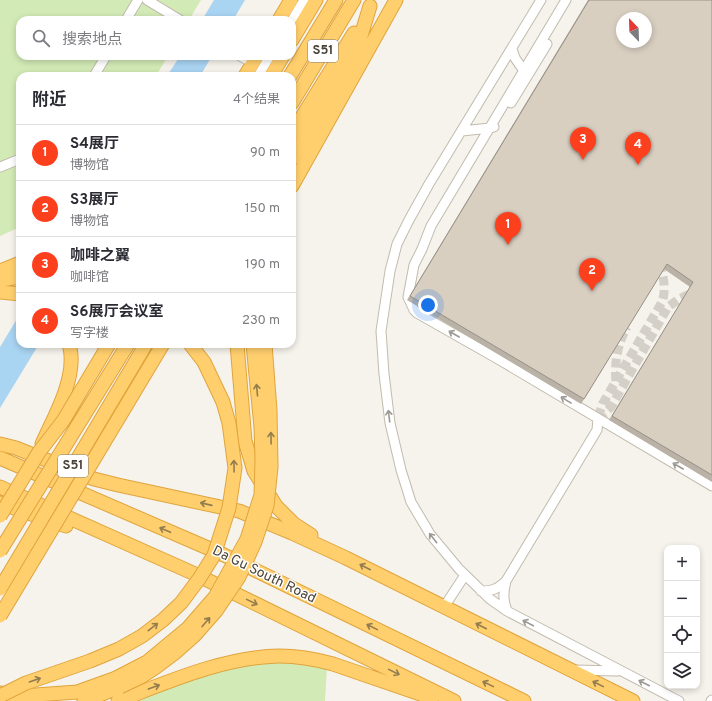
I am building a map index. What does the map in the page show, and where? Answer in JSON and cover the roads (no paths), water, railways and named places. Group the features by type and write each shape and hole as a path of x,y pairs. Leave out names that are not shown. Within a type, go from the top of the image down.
{"highway":[{"path":"281,16 291,0"},
{"path":"296,33 316,0"},
{"name":"S51","path":"292,72 336,0"},
{"name":"S51","path":"296,96 354,0"},
{"path":"296,179 396,0"},
{"path":"296,126 372,3"},
{"path":"296,152 360,39 372,3"},
{"path":"248,72 255,60"},
{"path":"273,72 281,60"},
{"path":"0,271 16,265"},
{"path":"0,280 16,278"},
{"path":"0,292 16,294"},
{"path":"39,452 67,385 70,371 71,356 70,348"},
{"path":"0,516 39,452 63,420 107,348"},
{"name":"S51","path":"0,552 126,348"},
{"name":"S51","path":"0,589 144,348"},
{"path":"0,616 161,348"},
{"path":"0,695 26,683 90,661 119,649 142,636 163,620 180,603 199,579 214,555 229,508 235,468 230,423 223,402 204,362 193,348"},
{"path":"237,348 245,441 254,470 276,506 294,524 346,558"},
{"path":"84,701 118,682 147,662 188,628 215,597 247,539 261,495 262,466 261,427 253,348"},
{"path":"0,695 22,696 77,692 141,677 176,652 194,636 216,611 239,577 255,542 267,506 271,467 270,410 264,348"},
{"path":"0,437 16,448"},
{"path":"0,444 16,448 94,479 238,511 346,558 633,701"},
{"name":"Da Gu South Road","path":"0,458 224,555 524,701"},
{"name":"Da Gu South Road","path":"0,487 195,574 454,701"},
{"path":"0,502 165,561"},
{"path":"118,701 212,667 235,661 278,656 317,660 333,664 440,701"}],"street":[{"path":"128,16 138,0"},
{"path":"147,0 173,16"},
{"path":"294,16 304,0"},
{"path":"541,0 430,184 397,244 390,271 381,331 384,374 390,423 401,470 411,502 430,534 465,575 481,591 507,612 679,701"},
{"path":"566,0 524,70 435,231 422,249 414,265 408,297 417,313 712,486"},
{"path":"462,131 493,127 524,82 573,0"},
{"path":"512,50 515,58 524,70 524,82"},
{"path":"96,72 104,60"},
{"path":"260,72 268,60"},
{"path":"0,167 16,161"},
{"path":"481,591 495,590 506,581 597,430 598,419"},
{"path":"444,607 465,575"},
{"path":"506,581 504,602 507,612"},
{"path":"569,670 621,671"}],"water":[{"path":"214,0 245,0 235,16 204,16"},
{"path":"177,60 210,60 202,72 170,72"},
{"path":"16,321 16,348 37,348 0,408 0,347"}],"tunnel":[{"path":"598,417 603,403 662,302 664,285 661,268"},
{"path":"598,419 611,407 668,307 679,299 694,292"},
{"path":"616,381 617,353 627,327"}],"place":[{"name":"咖啡之翼","path":"583,160"},
{"name":"S6展厅会议室","path":"638,165"},
{"name":"S4展厅","path":"508,245"},
{"name":"S3展厅","path":"592,291"}]}
